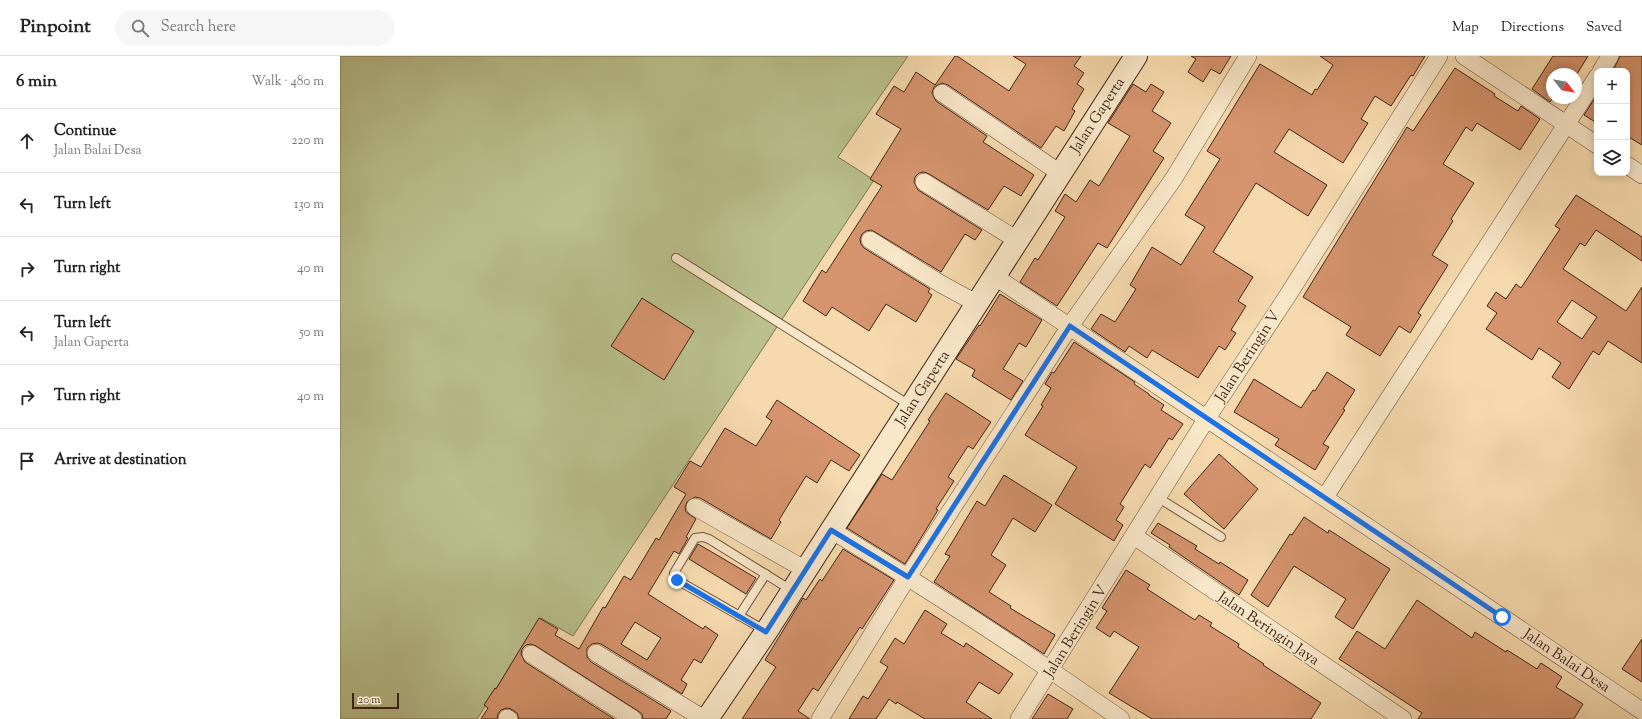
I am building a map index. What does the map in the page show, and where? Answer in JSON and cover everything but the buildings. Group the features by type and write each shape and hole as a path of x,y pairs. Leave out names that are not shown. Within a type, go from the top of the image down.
{"street":[{"name":"Jalan Gaperta","path":"706,719 766,632 1136,56"},
{"path":"820,719 908,577 1070,326 1174,178 1248,56"},
{"name":"Jalan Beringin V","path":"1019,719 1207,418 1288,295 1439,56"},
{"path":"1464,56 1594,143"},
{"path":"1602,68 1610,56"},
{"path":"1325,497 1594,82"},
{"path":"942,93 1060,173"},
{"path":"1630,167 1642,175"},
{"path":"924,182 1017,240"},
{"path":"870,240 941,284 976,303"},
{"name":"Jalan Balai Desa","path":"994,276 1642,711"},
{"path":"695,507 806,570"},
{"path":"831,530 908,577 1050,669 1121,719"},
{"name":"Jalan Beringin Jaya","path":"1134,536 1403,719"},
{"path":"596,653 706,719"},
{"path":"531,654 633,719"}],"lane":[{"path":"676,258 911,406"},
{"path":"1157,497 1221,537"},
{"path":"766,632 677,580 674,572 695,538 703,537 709,539 792,591"},
{"path":"739,616 766,574"}],"green space":[{"path":"340,56 908,56 838,157 874,180 573,636 541,618 477,719 340,719"}],"route":[{"path":"677,580 678,582 766,632 831,530 908,577 1070,326 1502,617"}]}
